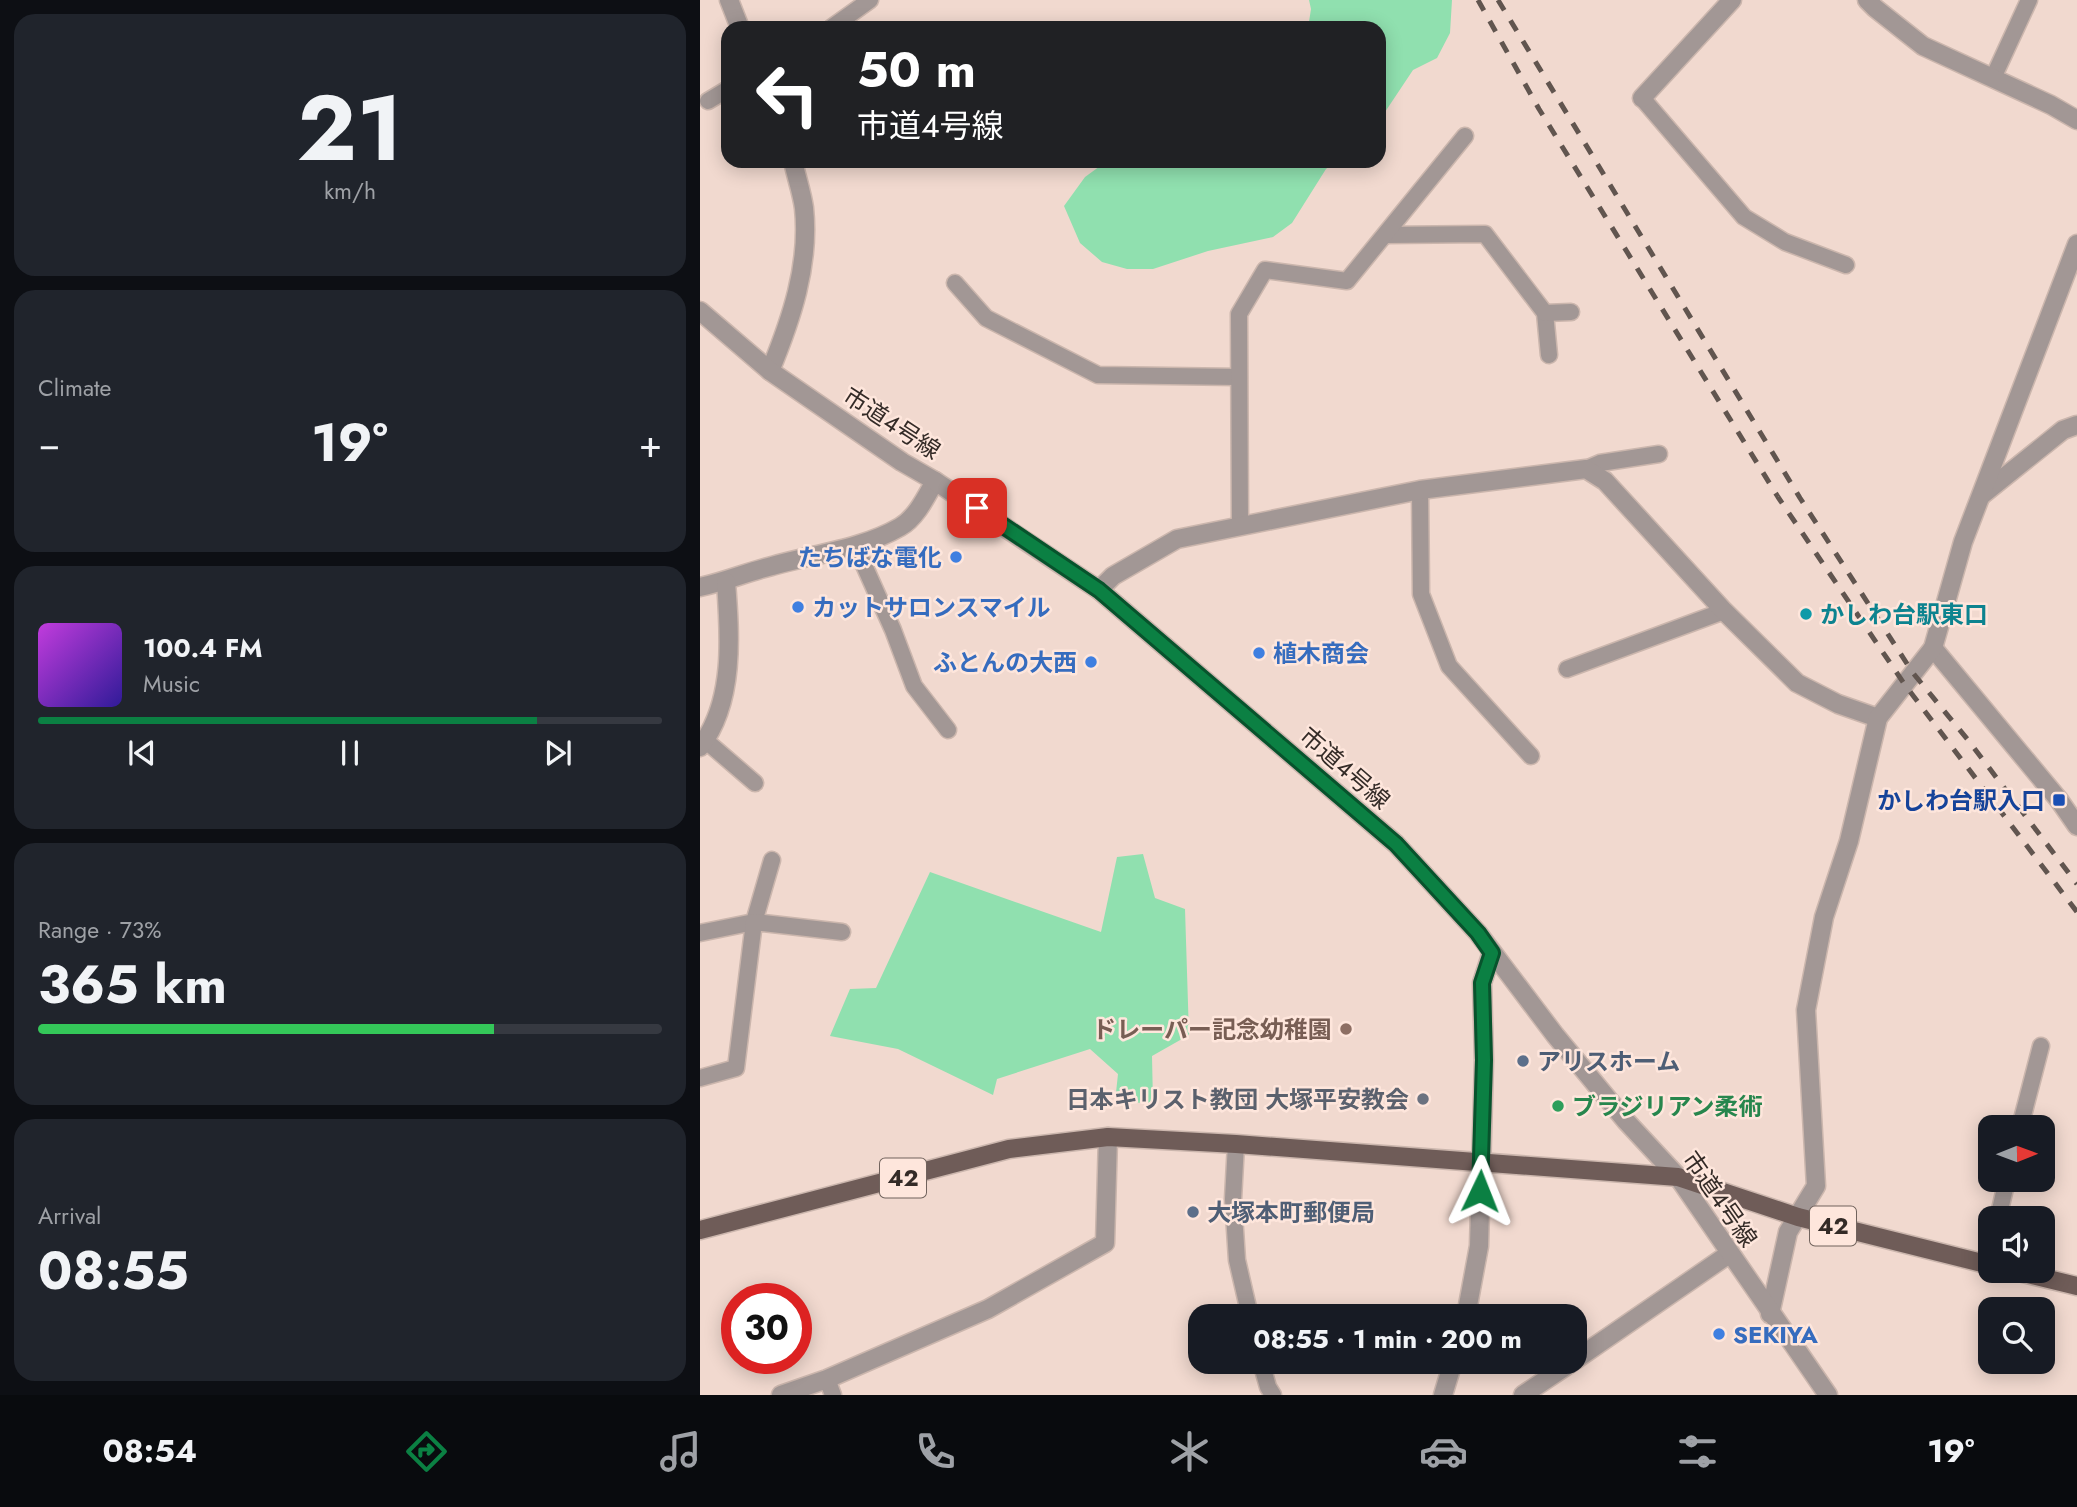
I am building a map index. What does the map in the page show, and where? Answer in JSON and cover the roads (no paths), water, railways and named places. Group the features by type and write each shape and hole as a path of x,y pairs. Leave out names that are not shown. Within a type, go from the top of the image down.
{"main road":[{"name":"42","path":"700,1230 1009,1149 1108,1137 1678,1177 1798,1217 1978,1258"},
{"path":"2055,1281 2077,1286"}],"street":[{"path":"729,0 737,21"},
{"path":"1867,0 1923,46 2077,120"},
{"path":"1642,98 1726,2"},
{"path":"770,371 787,330 798,293 804,251 804,209 795,168"},
{"path":"1770,1314 1788,1233 1816,1186 1806,1010 1824,917 1849,841 1878,718 1933,648 1963,542 2077,244"},
{"name":"市道4号線","path":"700,311 770,371 902,462 1099,590 1396,844 1478,933 1555,1035 1626,1121 1678,1177 1828,1395"},
{"path":"1982,495 2063,430 2077,425"},
{"path":"1099,590 1113,576 1177,539 1420,490 1586,469 1605,481 1724,611 1797,684 1838,704 1878,718"},
{"path":"700,587 726,582 769,566 855,545 901,527 919,508 935,481"},
{"path":"703,744 721,704 728,664 726,582"},
{"path":"1933,648 2059,800 2077,826"},
{"path":"1468,1304 1479,1246 1484,1060 1482,983 1492,953"},
{"path":"781,1395 830,1387 988,1309 1105,1243 1108,1137"},
{"path":"1587,1352 1729,1254"},
{"path":"1443,1395 1449,1374"},
{"path":"1523,1395 1554,1374"}],"lane":[{"path":"841,21 870,0"},
{"path":"1993,78 2029,0"},
{"path":"708,101 721,93"},
{"path":"1642,98 1744,217 1785,242 1846,265"},
{"path":"1240,526 1239,314 1265,271 1347,281 1465,136"},
{"path":"1385,235 1485,234 1545,313 1549,355"},
{"path":"955,283 986,318 1098,375 1238,377"},
{"path":"1545,313 1572,312"},
{"path":"1586,469 1600,463 1658,454"},
{"path":"1420,490 1421,594 1449,666 1531,756"},
{"path":"855,545 914,686 948,730"},
{"path":"1567,669 1724,611"},
{"path":"703,744 755,783"},
{"path":"700,1078 736,1068 754,922 772,860"},
{"path":"700,933 754,922 842,932"},
{"path":"2023,1115 2041,1046"},
{"path":"1236,1144 1233,1199 1237,1260 1247,1304"},
{"path":"1264,1374 1273,1395"}],"railway":[{"path":"1478,0 1539,109 1778,497 1905,685 2077,912"},
{"path":"1498,0 1800,498 1913,673 1968,740 2077,884"}],"place":[{"name":"たちばな電化","path":"956,557"},
{"name":"カットサロンスマイル","path":"798,607"},
{"name":"かしわ台駅東口","path":"1806,614"},
{"name":"植木商会","path":"1259,653"},
{"name":"ふとんの大西","path":"1091,662"},
{"name":"かしわ台駅入口","path":"2059,800"},
{"name":"ドレーパー記念幼稚園","path":"1346,1029"},
{"name":"アリスホーム","path":"1523,1061"},
{"name":"日本キリスト教団 大塚平安教会","path":"1423,1099"},
{"name":"ブラジリアン柔術","path":"1558,1106"},
{"name":"大塚本町郵便局","path":"1193,1212"},
{"name":"SEKIYA","path":"1719,1334"}]}
